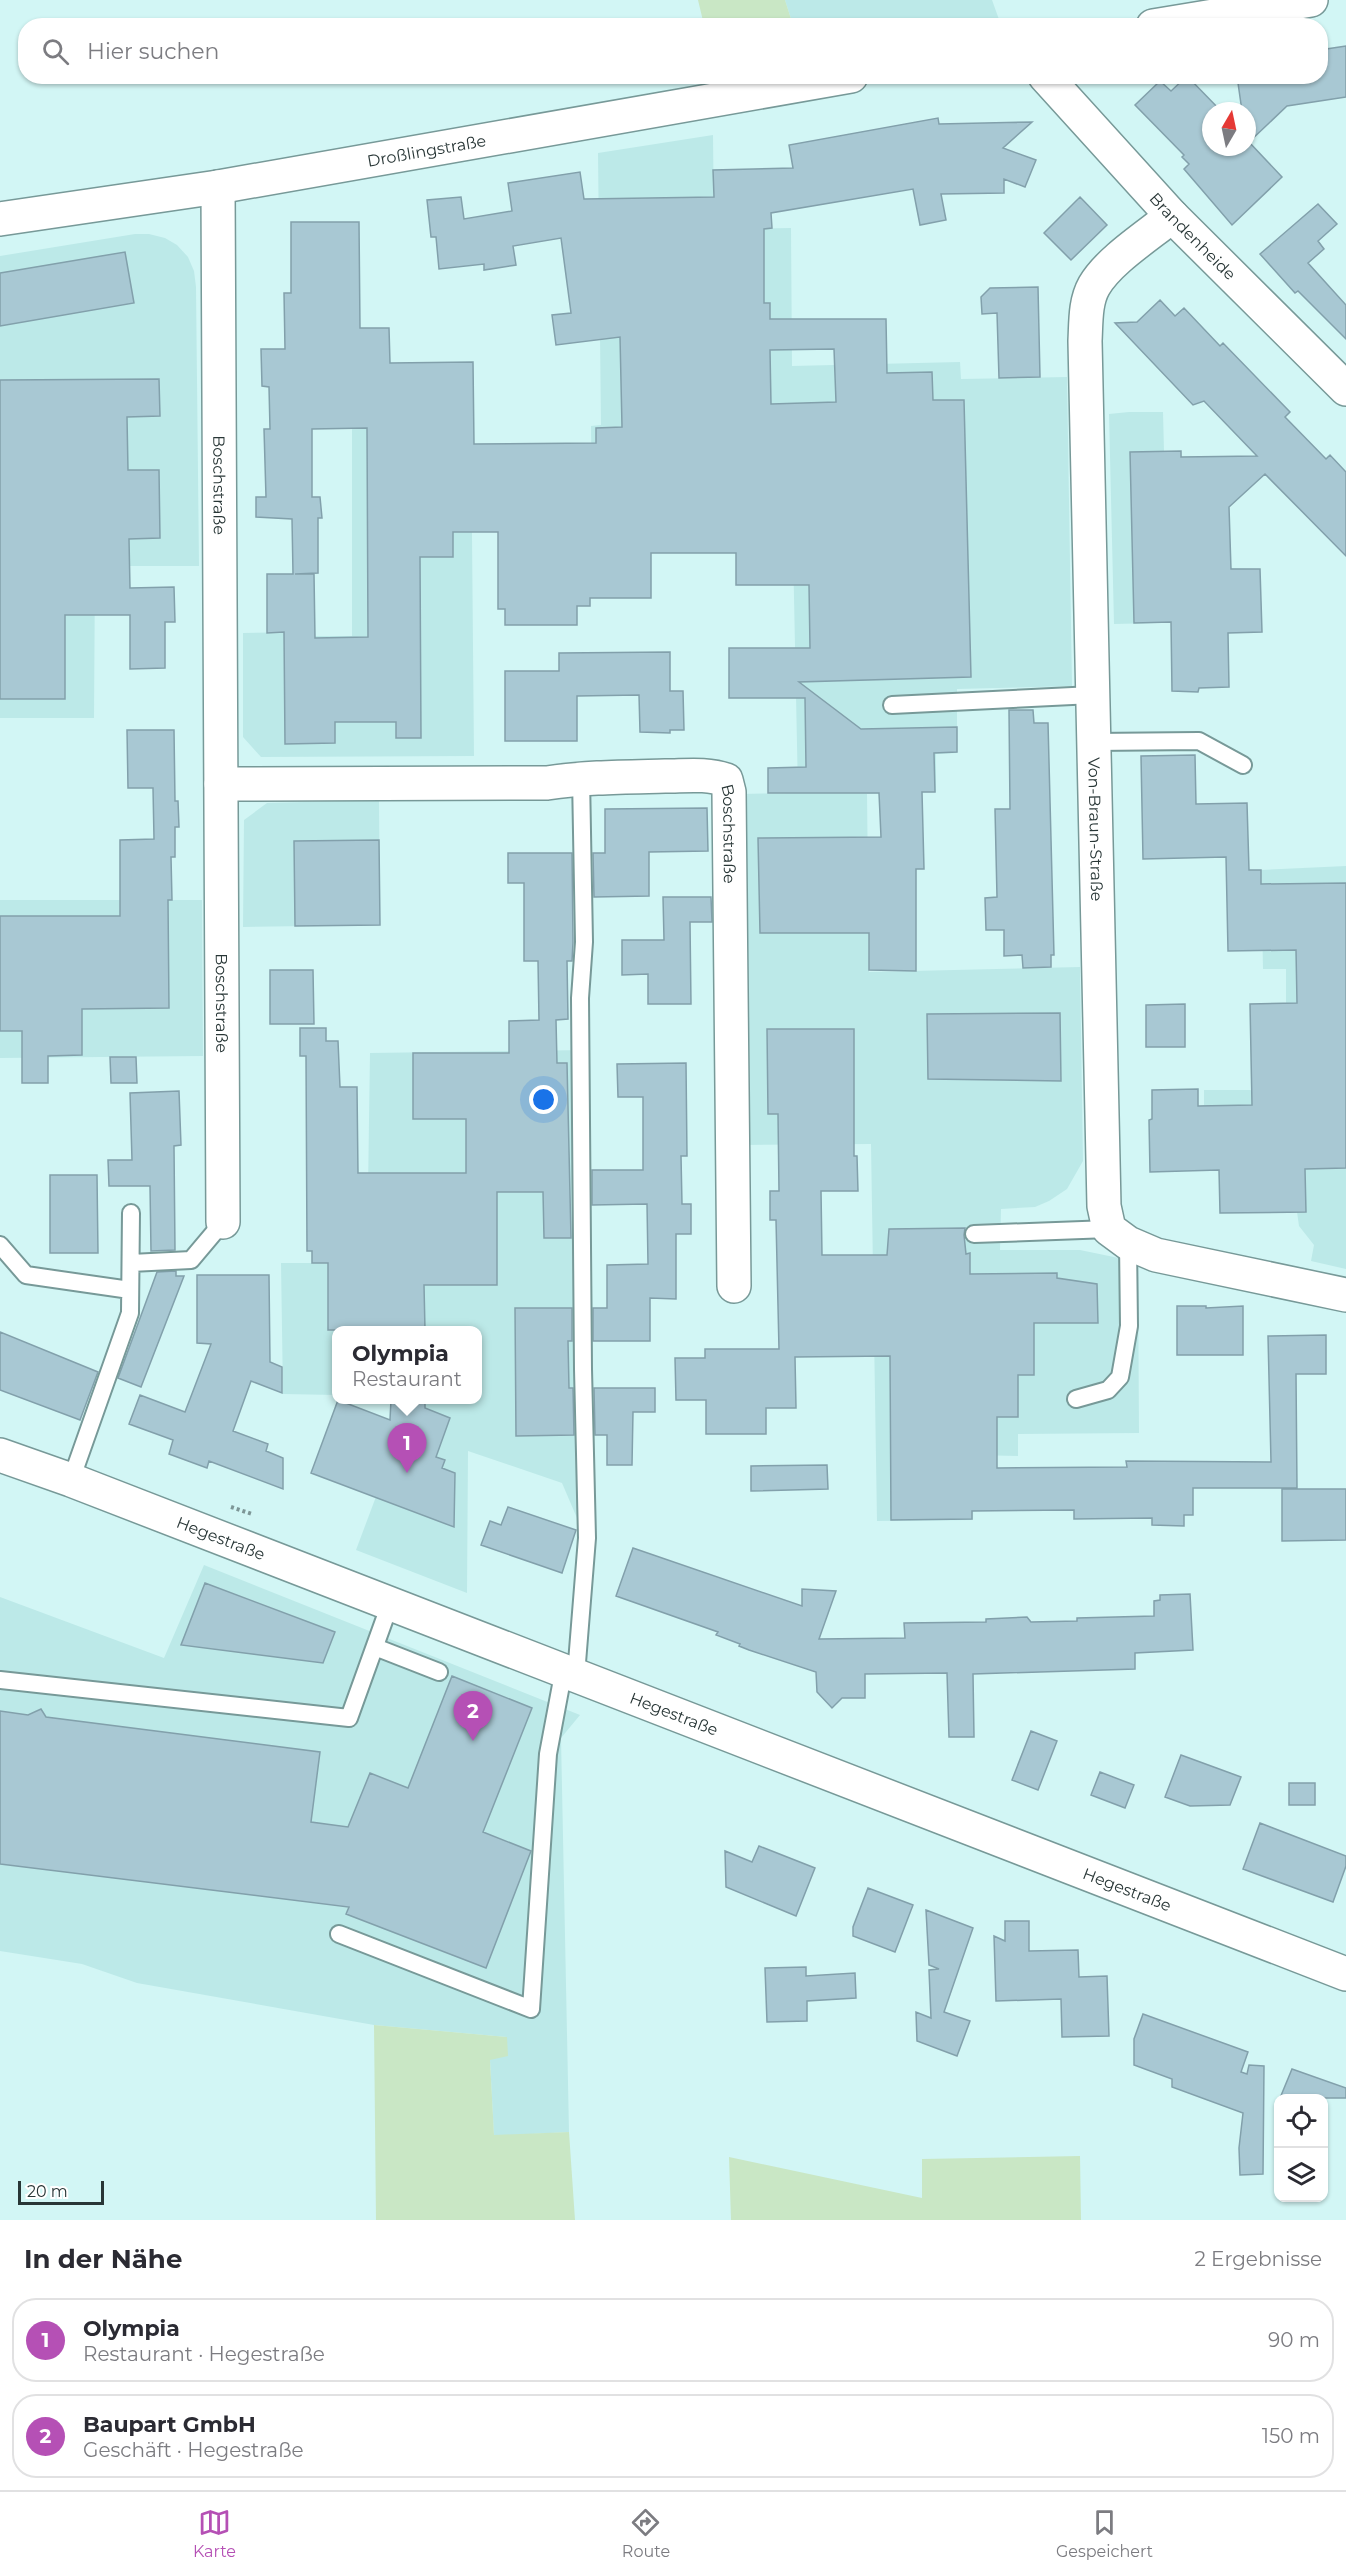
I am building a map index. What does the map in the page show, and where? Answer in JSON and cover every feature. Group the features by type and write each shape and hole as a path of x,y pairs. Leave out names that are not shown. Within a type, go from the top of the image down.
{"street":[{"path":"1202,18 1311,0"},
{"name":"Droßlingstraße","path":"0,219 218,187 805,84"},
{"name":"Brandenheide","path":"1053,84 1172,216 1346,389"},
{"name":"Boschstraße","path":"218,187 223,1222"},
{"name":"Von-Braun-Straße","path":"1118,1236 1104,1206 1086,309 1094,286 1110,267 1172,216"},
{"name":"Boschstraße","path":"221,784 547,783 581,777 695,776 717,776 726,780 729,792 734,1286"},
{"path":"1118,1236 1156,1255 1346,1295"},
{"name":"Hegestraße","path":"0,1455 71,1480 570,1672 1346,1974"}],"lane":[{"path":"892,705 1093,695"},
{"path":"1094,742 1199,741 1243,765"},
{"path":"339,1934 531,2009 548,1754 570,1672 587,1538 583,1369 580,998 585,942 581,777"},
{"path":"71,1480 130,1312 131,1213"},
{"path":"130,1263 191,1260 223,1222"},
{"path":"974,1234 1118,1236 1129,1326 1120,1377 1108,1390 1076,1399"},
{"path":"0,1245 26,1275 130,1290"},
{"path":"0,1680 349,1718 390,1604"},
{"path":"375,1647 439,1672"}],"shaded area":[{"path":"785,0 992,0 998,18 791,18"},
{"path":"713,135 714,229 791,228 792,366 960,362 961,379 1067,377 1072,686 957,689 957,753 936,754 936,792 867,794 869,972 1080,967 1083,1161 1067,1189 1049,1201 1035,1207 1001,1209 1000,1250 1080,1250 1138,1262 1139,1433 1018,1434 1018,1456 974,1455 973,1520 877,1521 871,1144 743,1145 740,794 798,793 792,499 592,499 591,426 601,425 598,153"},
{"path":"135,234 149,234 165,238 177,245 188,257 194,271 199,566 95,566 94,718 0,718 0,256"},
{"path":"1163,412 1164,451 1181,451 1182,457 1209,456 1210,483 1217,513 1229,513 1231,568 1260,569 1262,632 1240,633 1239,621 1114,624 1109,414"},
{"path":"471,426 474,756 261,757 243,737 243,633 308,632 308,636 352,636 352,427"},
{"path":"379,800 380,925 243,927 244,820 267,803"},
{"path":"1346,866 1346,1269 1311,1261 1314,1245 1299,1226 1297,1212 1220,1213 1219,1171 1205,1171 1203,1119 1200,1118 1200,1106 1204,1105 1204,1090 1251,1090 1250,1004 1286,1003 1286,969 1263,969 1261,870"},
{"path":"0,900 202,900 203,1056 0,1058"},
{"path":"590,1050 594,1518 577,1518 562,1483 468,1451 467,1593 356,1550 407,1414 391,1407 391,1404 482,1404 482,1326 332,1326 332,1395 283,1394 281,1263 391,1263 368,1190 370,1053"},
{"path":"204,1565 580,1715 561,1738 569,2132 494,2136 490,2060 507,2037 374,2025 137,1983 82,1964 0,1951 0,1597 164,1658"}],"green space":[{"path":"698,0 785,0 791,18 702,18"},
{"path":"374,2025 507,2037 508,2056 490,2060 494,2135 569,2132 575,2220 376,2220"},
{"path":"1080,2156 1081,2220 731,2220 729,2157 922,2198 922,2159"}],"building":[{"path":"1346,46 1346,97 1287,106 1256,135 1256,102 1241,102 1238,84 1328,84 1328,49"},
{"path":"1157,84 1163,84 1171,91 1178,84 1195,84 1212,102 1202,102 1202,156 1256,156 1256,149 1282,177 1232,225 1184,169 1189,164 1182,157 1184,155 1135,105"},
{"path":"938,118 939,124 1032,122 1003,148 1036,160 1025,187 1004,179 1004,193 941,194 946,220 920,225 913,189 771,213 772,228 764,229 764,303 770,303 770,319 886,319 887,373 932,372 933,400 964,400 971,677 799,682 861,729 957,727 957,752 934,753 935,792 922,792 924,869 916,869 916,971 869,970 869,933 760,933 758,838 881,837 879,793 768,793 768,768 806,767 805,698 729,698 729,648 810,648 809,585 736,585 736,553 651,553 651,598 590,598 590,606 577,606 577,625 505,625 505,609 498,609 498,532 453,532 453,557 420,557 421,738 396,738 396,722 335,722 335,743 285,744 284,632 267,633 267,574 293,574 292,519 256,517 256,497 266,497 264,429 270,429 269,387 262,386 261,349 285,349 284,293 291,293 291,222 359,222 360,328 389,328 390,363 473,362 474,444 596,443 596,428 622,427 620,337 556,345 552,315 571,313 561,238 513,246 516,265 484,270 484,264 439,269 436,237 431,237 427,200 461,197 464,219 512,211 508,183 580,172 584,199 714,197 713,170 793,168 789,145","holes":["834,349 836,402 771,404 770,350","367,428 368,637 315,638 314,574 295,574 318,573 318,518 322,518 320,497 312,497 312,429"]},
{"path":"1080,197 1107,225 1071,260 1044,233"},
{"path":"1318,204 1337,224 1318,241 1324,249 1308,263 1346,305 1346,339 1298,291 1295,293 1260,254"},
{"path":"125,252 134,303 0,326 0,273"},
{"path":"1038,287 1040,377 999,378 997,313 982,314 981,297 990,288"},
{"path":"1160,300 1175,316 1184,308 1220,346 1223,343 1290,412 1285,417 1326,459 1330,455 1346,472 1346,556 1265,474 1229,507 1231,569 1260,569 1262,632 1228,633 1229,687 1199,688 1198,692 1172,691 1171,622 1134,623 1130,452 1181,451 1181,457 1257,456 1204,401 1193,405 1115,323 1137,322"},
{"path":"159,379 160,416 127,417 128,470 159,470 160,538 129,539 130,588 174,587 175,622 165,622 165,668 130,669 130,615 65,615 65,699 0,699 0,380"},
{"path":"670,652 670,691 683,691 684,730 670,730 670,733 640,732 639,695 577,696 577,741 505,741 505,671 559,671 559,653"},
{"path":"1009,710 1033,710 1034,723 1048,723 1054,955 1051,955 1051,967 1023,968 1022,955 1004,956 1004,930 986,930 985,898 997,897 995,809 1010,809"},
{"path":"127,730 174,730 175,801 178,801 179,827 175,827 175,857 171,857 172,900 168,900 169,1008 82,1009 82,1055 48,1056 48,1083 22,1083 22,1031 0,1031 0,916 120,916 120,840 154,839 153,788 128,788"},
{"path":"1195,755 1196,804 1247,803 1249,870 1261,870 1261,884 1346,883 1346,1168 1305,1169 1306,1212 1220,1213 1219,1170 1150,1172 1149,1120 1152,1119 1152,1090 1198,1089 1198,1106 1252,1105 1250,1004 1297,1003 1296,950 1228,951 1226,857 1143,859 1141,756"},
{"path":"707,808 708,851 649,852 649,896 594,897 593,853 605,853 605,809"},
{"path":"379,840 380,925 295,926 294,841"},
{"path":"508,853 572,853 573,942 572,961 567,961 568,1019 556,1020 557,1063 567,1063 571,1238 544,1238 543,1192 497,1192 497,1285 424,1285 425,1326 332,1326 332,1330 328,1330 328,1263 312,1263 312,1251 307,1251 306,1056 300,1056 300,1028 326,1028 326,1041 338,1041 340,1087 357,1087 358,1173 466,1173 466,1119 413,1119 413,1053 509,1053 509,1021 539,1020 538,961 524,961 524,883 508,883"},
{"path":"663,897 711,897 712,922 690,922 691,1004 648,1004 648,974 622,975 622,940 664,940"},
{"path":"270,970 313,970 314,1024 270,1024"},
{"path":"1185,1004 1185,1047 1146,1047 1146,1005"},
{"path":"1060,1013 1061,1081 928,1079 927,1014"},
{"path":"767,1029 854,1029 854,1156 857,1156 858,1191 821,1191 822,1255 887,1255 889,1229 965,1228 966,1254 970,1253 970,1274 1057,1273 1057,1278 1097,1284 1098,1323 1034,1323 1034,1375 1018,1375 1018,1417 997,1417 997,1468 1127,1467 1126,1461 1271,1462 1268,1336 1326,1335 1326,1374 1296,1374 1297,1488 1193,1488 1193,1515 1184,1515 1184,1526 1152,1525 1152,1518 1074,1519 1074,1510 972,1511 972,1519 891,1520 890,1356 795,1357 796,1408 766,1408 766,1434 706,1434 706,1400 676,1400 675,1358 705,1358 705,1349 779,1349 776,1220 770,1220 770,1191 779,1191 778,1114 768,1114"},
{"path":"110,1057 136,1057 137,1083 111,1083"},
{"path":"686,1063 687,1156 681,1156 682,1204 691,1204 691,1234 676,1234 676,1299 650,1298 650,1341 593,1341 593,1308 607,1308 607,1265 648,1264 647,1204 592,1205 592,1170 643,1170 643,1097 618,1097 617,1064"},
{"path":"179,1091 181,1145 174,1146 175,1250 151,1251 150,1186 109,1186 108,1160 132,1160 130,1093"},
{"path":"50,1175 97,1175 98,1253 50,1253"},
{"path":"176,1271 176,1276 184,1276 141,1387 118,1378 157,1272"},
{"path":"197,1275 269,1275 270,1362 282,1367 282,1393 251,1381 233,1431 268,1444 266,1451 283,1458 283,1489 209,1461 207,1468 169,1454 173,1440 129,1424 140,1395 185,1412 211,1344 197,1343"},
{"path":"1177,1306 1206,1306 1206,1308 1243,1306 1243,1355 1177,1355"},
{"path":"515,1308 572,1308 572,1341 568,1341 569,1388 573,1388 574,1435 516,1436"},
{"path":"0,1332 98,1372 80,1420 0,1390"},
{"path":"594,1388 655,1388 655,1412 633,1412 632,1465 607,1465 607,1435 595,1435"},
{"path":"337,1404 348,1404 390,1420 391,1404 425,1404 425,1408 450,1418 436,1457 445,1460 442,1468 455,1473 454,1527 311,1473"},
{"path":"827,1465 828,1489 751,1491 751,1466"},
{"path":"1282,1489 1346,1489 1346,1540 1282,1541"},
{"path":"508,1507 576,1530 562,1573 481,1545 490,1521 501,1525"},
{"path":"633,1548 802,1606 802,1589 836,1591 819,1639 905,1638 904,1623 986,1622 986,1619 1027,1617 1031,1622 1077,1621 1077,1618 1154,1616 1154,1601 1160,1600 1160,1595 1190,1594 1193,1650 1135,1653 1135,1669 973,1674 974,1737 949,1737 947,1673 865,1674 865,1698 842,1698 832,1708 817,1692 816,1672 749,1650 716,1635 718,1632 616,1596"},
{"path":"205,1583 335,1632 323,1663 181,1645"},
{"path":"452,1676 532,1708 483,1832 531,1851 486,1968 346,1914 349,1907 0,1864 0,1711 28,1715 41,1709 46,1717 320,1752 311,1822 348,1827 370,1773 408,1788"},
{"path":"1031,1731 1057,1741 1038,1790 1012,1780"},
{"path":"1181,1755 1241,1777 1230,1805 1190,1806 1165,1797"},
{"path":"1100,1772 1134,1785 1125,1808 1091,1795"},
{"path":"1289,1783 1315,1783 1315,1805 1289,1805"},
{"path":"1260,1823 1346,1856 1346,1866 1333,1902 1243,1869"},
{"path":"759,1846 815,1868 796,1916 726,1887 725,1851 752,1862"},
{"path":"868,1888 913,1905 895,1952 853,1936 853,1927"},
{"path":"926,1910 973,1928 944,2012 970,2021 957,2056 917,2041 916,2012 931,2018 929,1970 939,1969 929,1965"},
{"path":"1005,1921 1029,1921 1029,1951 1078,1950 1079,1977 1107,1976 1109,2036 1062,2037 1061,1999 996,2001 994,1936 1005,1941"},
{"path":"806,1967 806,1976 855,1973 856,1998 807,2001 807,2021 767,2022 765,1968"},
{"path":"1143,2014 1248,2052 1241,2072 1247,2074 1249,2065 1264,2066 1263,2174 1240,2175 1239,2148 1243,2113 1172,2087 1172,2079 1134,2065 1134,2039"},
{"path":"1292,2069 1346,2088 1346,2098 1328,2098 1328,2094 1282,2094"}],"place":[{"name":"Olympia","path":"407,1473"},
{"name":"Baupart GmbH","path":"473,1741"}]}
